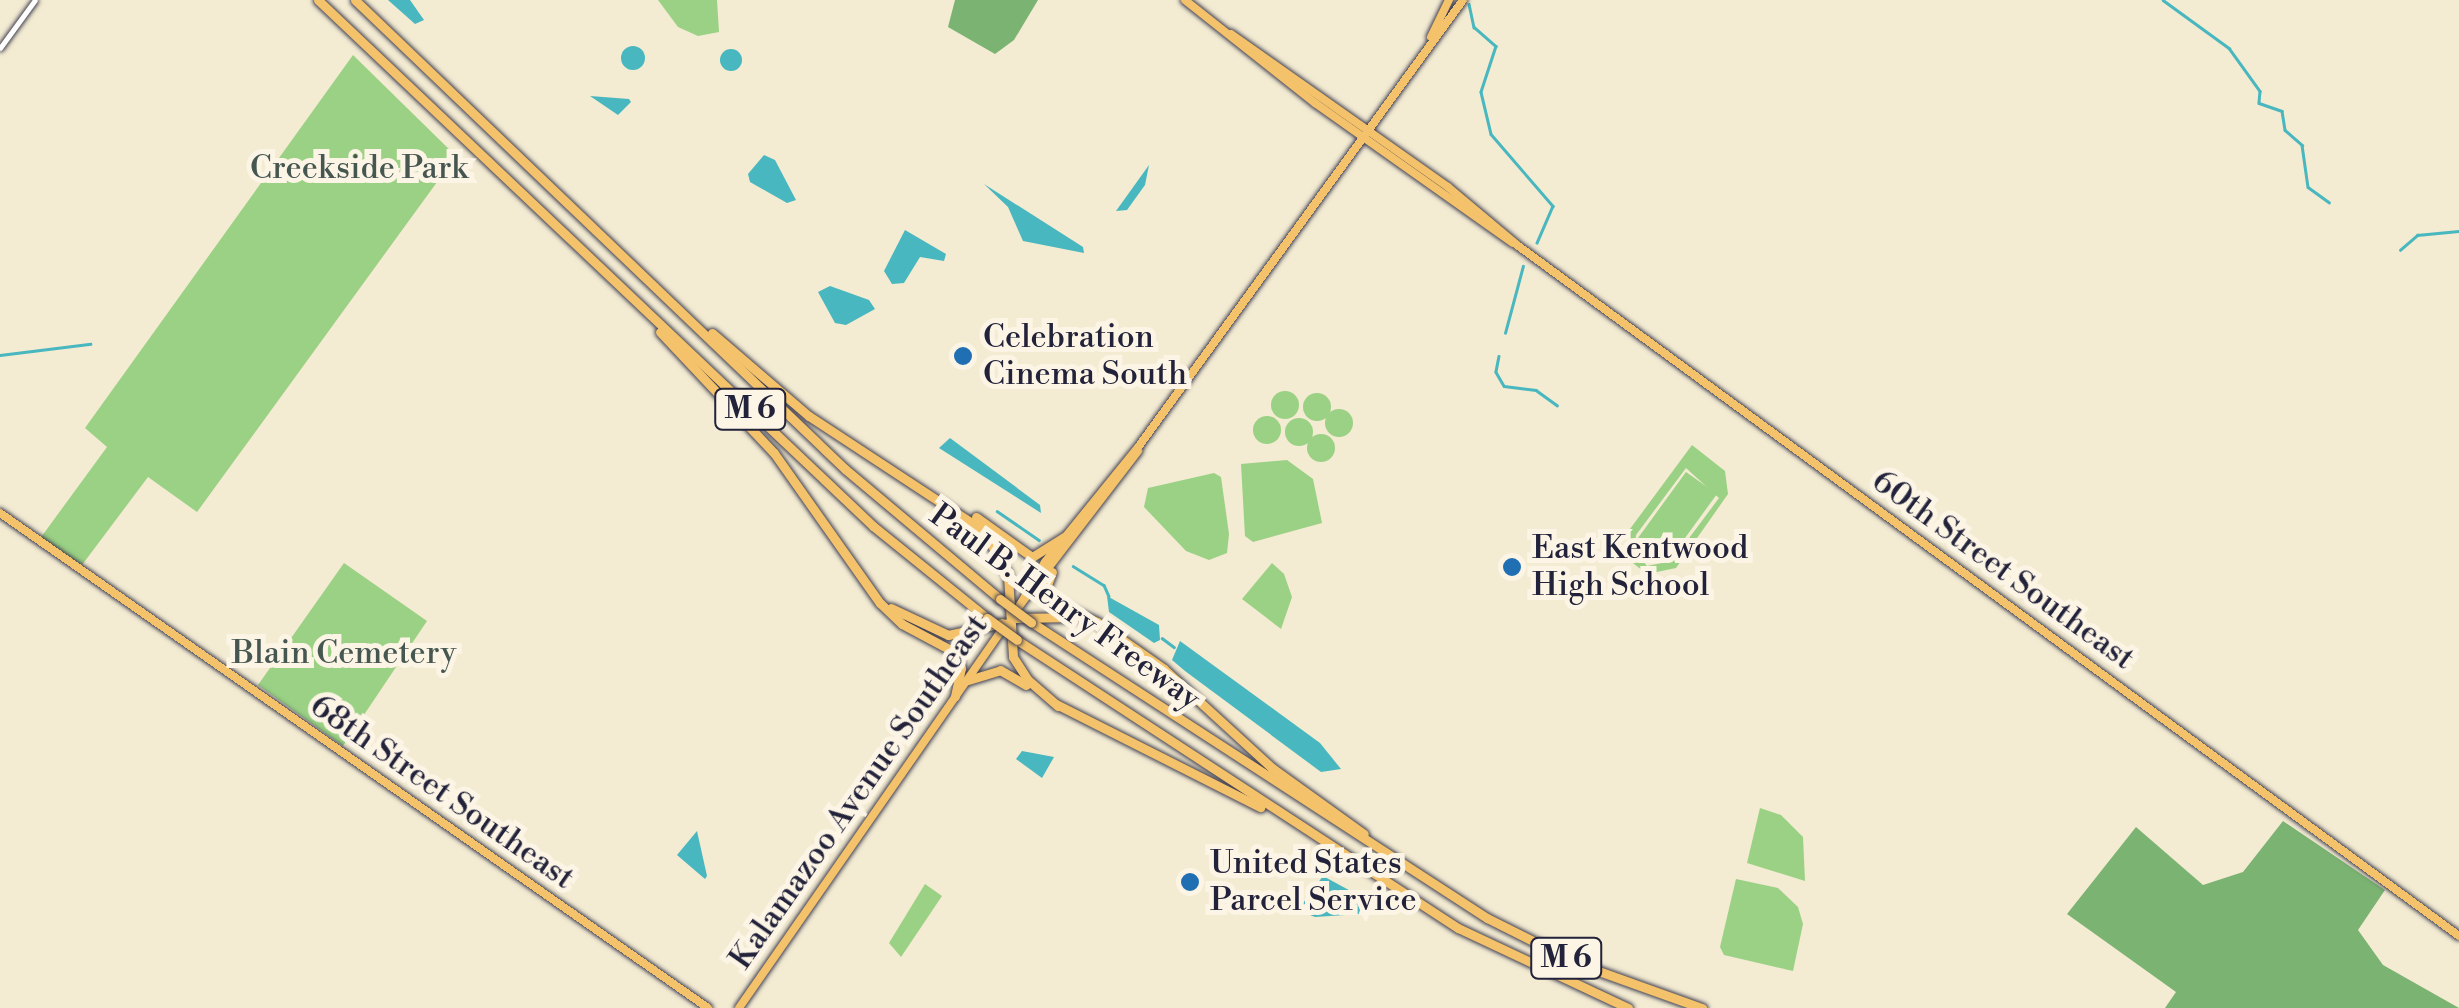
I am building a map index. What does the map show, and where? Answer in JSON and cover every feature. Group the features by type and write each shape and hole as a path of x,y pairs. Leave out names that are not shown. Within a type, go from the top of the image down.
{"highway":[{"name":"Paul B. Henry Freeway","path":"318,0 873,526 987,618 1424,906 1529,966 1628,1008"},
{"name":"Paul B. Henry Freeway","path":"355,0 882,503 1000,600 1438,889 1554,953 1702,1008"},
{"path":"521,192 750,425 895,618 956,653 961,668 955,696"},
{"path":"575,208 776,390 993,541 1008,575 1018,667 1058,706"},
{"path":"908,481 974,516 1032,557 1065,536"},
{"path":"850,560 888,606 928,629 968,634 1010,620 1059,613 1122,639"},
{"path":"1052,572 1045,597 1122,639 1284,777 1438,889"},
{"path":"965,681 1004,671 1058,706 1221,784 1424,906"}],"main road":[{"name":"60th Street Southeast","path":"1185,0 1443,183 1517,245"},
{"name":"Kalamazoo Avenue Southeast","path":"1431,37 1463,0"},
{"name":"Kalamazoo Avenue Southeast","path":"1020,605 1052,572 1362,138 1431,37 1447,3"},
{"path":"1447,3 1450,18"},
{"name":"60th Street Southeast","path":"1231,34 1289,84 1362,138 1517,245 2459,936"},
{"path":"1289,84 1303,81"},
{"path":"1422,182 1443,183"},
{"name":"Kalamazoo Avenue Southeast","path":"739,1008 1065,536 1140,446"},
{"name":"68th Street Southeast","path":"0,513 708,1008"}],"street":[{"path":"0,48 34,0"}],"green space":[{"path":"658,0 717,0 719,32 698,36 678,27"},
{"path":"955,0 1038,0 1014,40 995,54 948,27"},
{"name":"Creekside Park","path":"353,55 456,156 197,512 148,477 79,569 39,540 107,447 85,428"},
{"path":"1285,391 1295,395 1299,405 1295,415 1285,419 1275,415 1271,405 1275,395"},
{"path":"1317,393 1327,397 1331,407 1327,417 1317,421 1307,417 1303,407 1307,397"},
{"path":"1339,409 1349,413 1353,423 1349,433 1339,437 1329,433 1325,423 1329,413"},
{"path":"1267,416 1277,420 1281,430 1277,440 1267,444 1257,440 1253,430 1257,420"},
{"path":"1299,418 1309,422 1313,432 1309,442 1299,446 1289,442 1285,432 1289,422"},
{"path":"1321,434 1331,438 1335,448 1331,458 1321,462 1311,458 1307,448 1311,438"},
{"path":"1692,445 1725,471 1728,494 1676,568 1647,574 1629,560 1627,533","holes":["1686,468 1719,498 1672,561 1647,566 1634,551 1636,535"]},
{"path":"1287,460 1313,479 1322,523 1253,542 1245,536 1241,464"},
{"path":"1686,472 1717,494 1669,560 1638,538"},
{"path":"1214,473 1221,477 1229,534 1227,553 1209,560 1186,551 1144,507 1148,488"},
{"name":"Blain Cemetery","path":"344,563 427,621 343,746 258,685"},
{"path":"1272,563 1284,574 1292,597 1281,629 1242,599"},
{"path":"1760,808 1781,815 1803,837 1805,881 1747,863"},
{"path":"2283,821 2385,890 2358,930 2383,965 2459,1008 2165,1008 2176,992 2067,914 2136,827 2203,885 2243,872"},
{"path":"1736,879 1778,888 1798,907 1803,924 1793,971 1724,955 1720,947"},
{"path":"925,884 942,896 901,957 889,943"}],"water":[{"path":"388,0 410,0 424,20 415,24"},
{"path":"633,46 645,58 633,70 621,58"},
{"path":"731,49 739,52 739,68 731,71 723,68 720,60 723,52"},
{"path":"590,96 629,99 631,102 618,115"},
{"path":"764,155 775,160 796,200 787,203 750,182 748,174"},
{"path":"1149,165 1145,185 1127,210 1116,211"},
{"path":"984,184 1083,247 1084,253 1023,241 1008,207"},
{"path":"905,230 946,254 944,261 920,257 904,283 892,284 884,271"},
{"path":"830,286 869,300 875,309 846,325 835,323 818,292"},
{"path":"950,438 1040,505 1041,513 939,448"},
{"path":"1107,596 1159,625 1160,640 1154,643 1109,612"},
{"path":"1180,641 1320,743 1341,769 1321,772 1185,671 1172,660"},
{"path":"1022,751 1054,757 1042,778 1016,759"},
{"path":"697,831 707,876 705,879 677,855"},
{"path":"1323,876 1369,901 1360,914 1315,917 1298,910"}],"waterway":[{"path":"2163,0 2229,48 2260,91 2259,103 2282,111 2285,130 2302,145 2308,187 2329,202"},
{"path":"1469,4 1474,27 1496,46 1481,92 1491,134 1553,206 1537,243"},
{"path":"2400,250 2417,235 2459,231"},
{"path":"1505,333 1523,266"},
{"path":"0,355 90,344"},
{"path":"1499,356 1496,372 1504,386 1536,390 1557,405"},
{"path":"997,511 1039,540"},
{"path":"1073,566 1104,585 1109,596"},
{"path":"1162,638 1174,647"}],"place":[{"name":"Celebration Cinema South","path":"963,356"},
{"name":"East Kentwood High School","path":"1512,567"},
{"name":"United States Parcel Service","path":"1190,882"}]}
